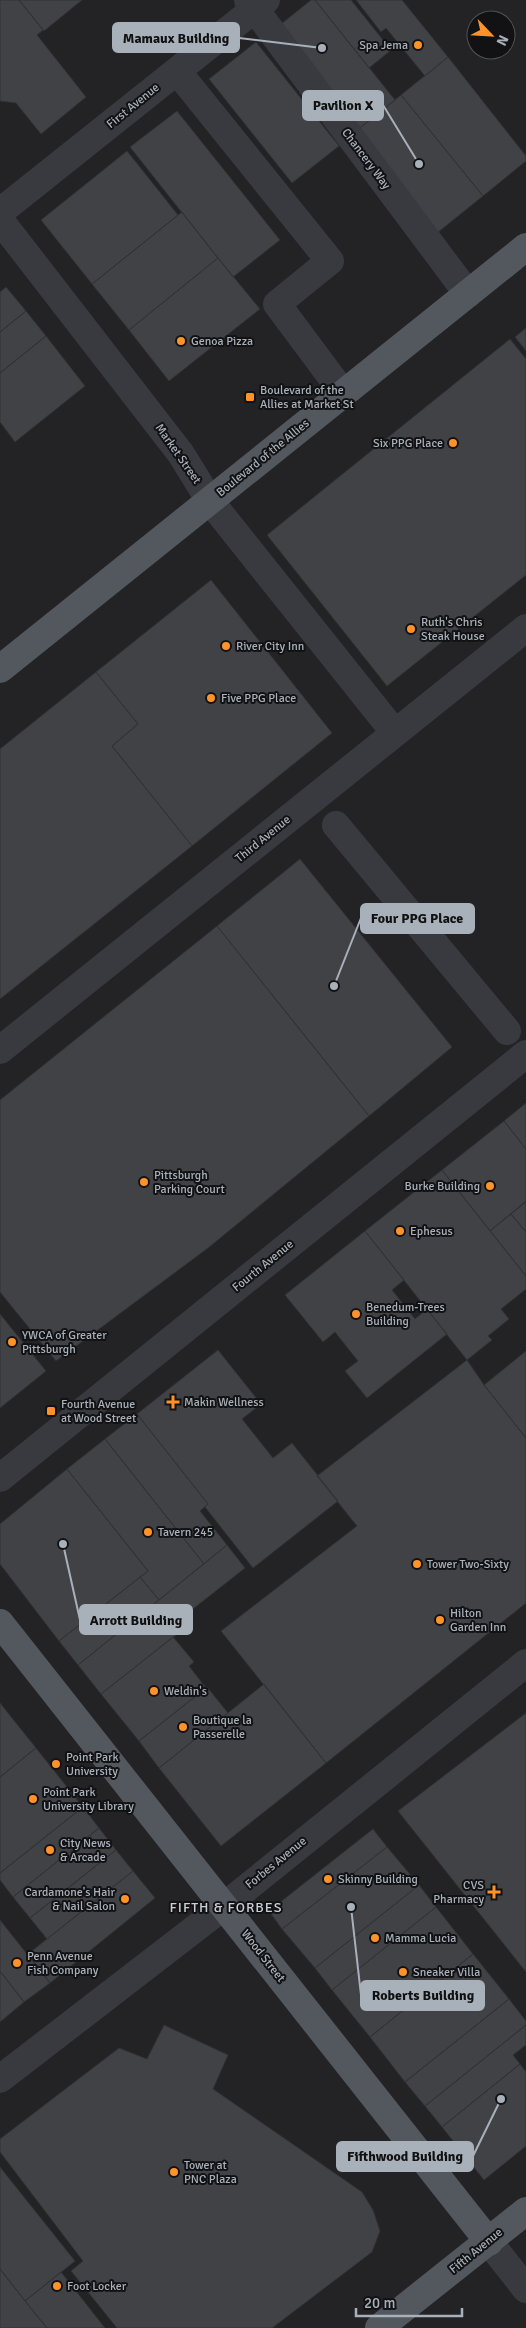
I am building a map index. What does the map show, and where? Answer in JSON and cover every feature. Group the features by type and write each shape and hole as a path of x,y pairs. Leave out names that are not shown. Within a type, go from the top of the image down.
{"main road":[{"name":"Boulevard of the Allies","path":"0,669 526,247"},
{"name":"Wood Street","path":"0,1623 489,2242"},
{"name":"Fifth Avenue","path":"379,2328 526,2211"}],"street":[{"name":"First Avenue","path":"0,212 176,71 256,3"},
{"name":"Chancery Way","path":"256,3 468,294"},
{"path":"176,71 330,262 277,304 344,394"},
{"name":"Market Street","path":"0,220 181,454 210,501 395,733"},
{"name":"Third Avenue","path":"0,1050 526,628"},
{"path":"336,825 507,1031"},
{"name":"Fourth Avenue","path":"0,1478 526,1054"},
{"name":"Forbes Avenue","path":"0,2079 223,1906 526,1663"},
{"name":"Wood Street","path":"489,2242 526,2289"}],"shaded area":[{"path":"0,0 526,0 526,2328 0,2328"}],"building":[{"path":"0,0 19,0 43,30 37,35 86,97 41,134 16,103 0,101"},
{"path":"19,0 82,0 44,31"},
{"path":"311,0 315,0 395,100 356,131 275,29"},
{"path":"315,0 351,0 391,50 369,68"},
{"name":"Spa Jema","path":"356,0 402,0 448,57 425,76 386,28 381,32"},
{"path":"256,42 339,146 292,183 209,79"},
{"path":"448,57 526,156 526,161 483,196 401,95"},
{"path":"401,95 483,196 437,233 356,131"},
{"path":"177,111 280,240 233,277 130,147"},
{"path":"127,151 178,215 92,284 41,220"},
{"path":"182,212 218,258 129,330 92,284"},
{"path":"218,258 260,309 169,381 129,330"},
{"path":"6,287 26,311 0,332 0,292"},
{"path":"26,311 46,336 0,373 0,332"},
{"path":"526,328 526,351 515,337"},
{"path":"46,336 85,386 15,442 0,422 0,373"},
{"name":"Six PPG Place","path":"510,339 526,359 526,575 387,686 267,535"},
{"name":"Five PPG Place","path":"211,580 332,733 192,846 112,746 138,724 96,672"},
{"path":"96,672 138,724 112,746 192,846 0,999 0,749"},
{"path":"300,859 452,1047 369,1116 217,926"},
{"name":"Pittsburgh Parking Court","path":"217,926 369,1116 208,1248 56,1361 0,1292 0,1100"},
{"path":"526,1103 526,1149 504,1121"},
{"name":"Burke Building","path":"504,1121 526,1149 526,1201 490,1231 442,1170"},
{"path":"442,1170 526,1276 526,1289 501,1309 509,1319 488,1336 492,1340 467,1360 365,1231"},
{"path":"526,1202 526,1232 511,1214"},
{"path":"511,1214 526,1232 526,1276 490,1231"},
{"name":"Benedum-Trees Building","path":"365,1231 404,1280 392,1290 415,1319 427,1309 447,1334 367,1398 345,1371 358,1361 335,1332 323,1342 285,1295"},
{"name":"YWCA of Greater Pittsburgh","path":"0,1314 46,1371 0,1408"},
{"path":"218,1350 261,1404 242,1419 273,1458 292,1443 338,1501 253,1568 205,1507 208,1504 137,1414"},
{"path":"526,1351 526,1438 484,1385"},
{"name":"Tower Two-Sixty","path":"467,1360 484,1385 526,1438 526,1603 326,1763 221,1631 357,1526 317,1476"},
{"path":"137,1414 208,1504 200,1511 227,1545 204,1564 105,1439"},
{"name":"Tavern 245","path":"105,1439 204,1564 159,1600 140,1577 148,1571 67,1469"},
{"path":"67,1469 148,1571 59,1641 0,1564 0,1524"},
{"path":"227,1545 245,1568 170,1627 176,1635 101,1694 78,1665"},
{"path":"140,1577 159,1600 78,1665 59,1641"},
{"name":"Weldin's","path":"173,1637 194,1662 189,1666 206,1688 139,1741 101,1694"},
{"path":"264,1684 326,1763 221,1846 159,1768"},
{"name":"Boutique la Passerelle","path":"207,1687 228,1713 159,1768 139,1741"},
{"path":"0,1703 36,1748 0,1777"},
{"name":"CVS Pharmacy","path":"526,1713 526,1972 398,1811"},
{"path":"36,1748 83,1807 0,1873 0,1777"},
{"name":"City News & Arcade","path":"83,1807 99,1828 13,1897 0,1880 0,1873"},
{"path":"99,1828 116,1850 30,1918 13,1897"},
{"name":"Skinny Building","path":"373,1829 387,1847 282,1929 269,1911"},
{"path":"387,1847 419,1885 315,1968 282,1929"},
{"path":"116,1850 133,1871 47,1939 30,1918"},
{"path":"133,1871 155,1898 50,1983 28,1954"},
{"name":"Mamma Lucia","path":"419,1885 436,1907 332,1990 315,1968"},
{"name":"Sneaker Villa","path":"436,1907 473,1954 370,2037 332,1990"},
{"name":"Penn Avenue Fish Company","path":"0,1920 50,1983 24,2002 0,1971"},
{"path":"473,1954 509,1999 405,2082 370,2037"},
{"path":"0,1971 24,2002 0,2022"},
{"path":"509,1999 526,2021 526,2025 425,2106 405,2082"},
{"name":"Tower at PNC Plaza","path":"164,2025 228,2055 213,2089 362,2192 373,2210 380,2231 372,2252 272,2328 117,2328 71,2271 83,2261 0,2152 0,2139 119,2048 147,2059"},
{"path":"526,2025 526,2045 513,2055 520,2064 442,2127 425,2106"},
{"path":"520,2064 526,2072 526,2146 484,2180 442,2127"},
{"path":"0,2167 75,2261 25,2301 0,2269"},
{"path":"0,2269 25,2301 47,2328 0,2328"},
{"name":"Foot Locker","path":"61,2272 105,2328 47,2328 25,2301"}],"place":[{"name":"Spa Jema","path":"418,45"},
{"name":"Mamaux Building","path":"322,48"},
{"name":"Pavilion X","path":"419,164"},
{"name":"Genoa Pizza","path":"181,341"},
{"name":"Boulevard of the Allies at Market St","path":"250,397"},
{"name":"Six PPG Place","path":"453,443"},
{"name":"Ruth's Chris Steak House","path":"411,629"},
{"name":"River City Inn","path":"226,646"},
{"name":"Five PPG Place","path":"211,698"},
{"name":"Four PPG Place","path":"334,986"},
{"name":"Pittsburgh Parking Court","path":"144,1182"},
{"name":"Burke Building","path":"490,1186"},
{"name":"Ephesus","path":"400,1231"},
{"name":"Benedum-Trees Building","path":"356,1314"},
{"name":"YWCA of Greater Pittsburgh","path":"12,1342"},
{"name":"Makin Wellness","path":"173,1402"},
{"name":"Fourth Avenue at Wood Street","path":"51,1411"},
{"name":"Tavern 245","path":"148,1532"},
{"name":"Arrott Building","path":"63,1544"},
{"name":"Tower Two-Sixty","path":"417,1564"},
{"name":"Hilton Garden Inn","path":"440,1620"},
{"name":"Weldin's","path":"154,1691"},
{"name":"Boutique la Passerelle","path":"183,1727"},
{"name":"Point Park University","path":"56,1764"},
{"name":"Point Park University Library","path":"33,1799"},
{"name":"City News & Arcade","path":"50,1850"},
{"name":"Skinny Building","path":"328,1879"},
{"name":"CVS Pharmacy","path":"494,1892"},
{"name":"Cardamone's Hair & Nail Salon","path":"125,1899"},
{"name":"Roberts Building","path":"351,1907"},
{"name":"Mamma Lucia","path":"375,1938"},
{"name":"Penn Avenue Fish Company","path":"17,1963"},
{"name":"Sneaker Villa","path":"403,1972"},
{"name":"Fifthwood Building","path":"501,2099"},
{"name":"Tower at PNC Plaza","path":"174,2172"},
{"name":"Foot Locker","path":"57,2286"}],"district":[{"name":"FIFTH & FORBES","path":"226,1907"}]}
